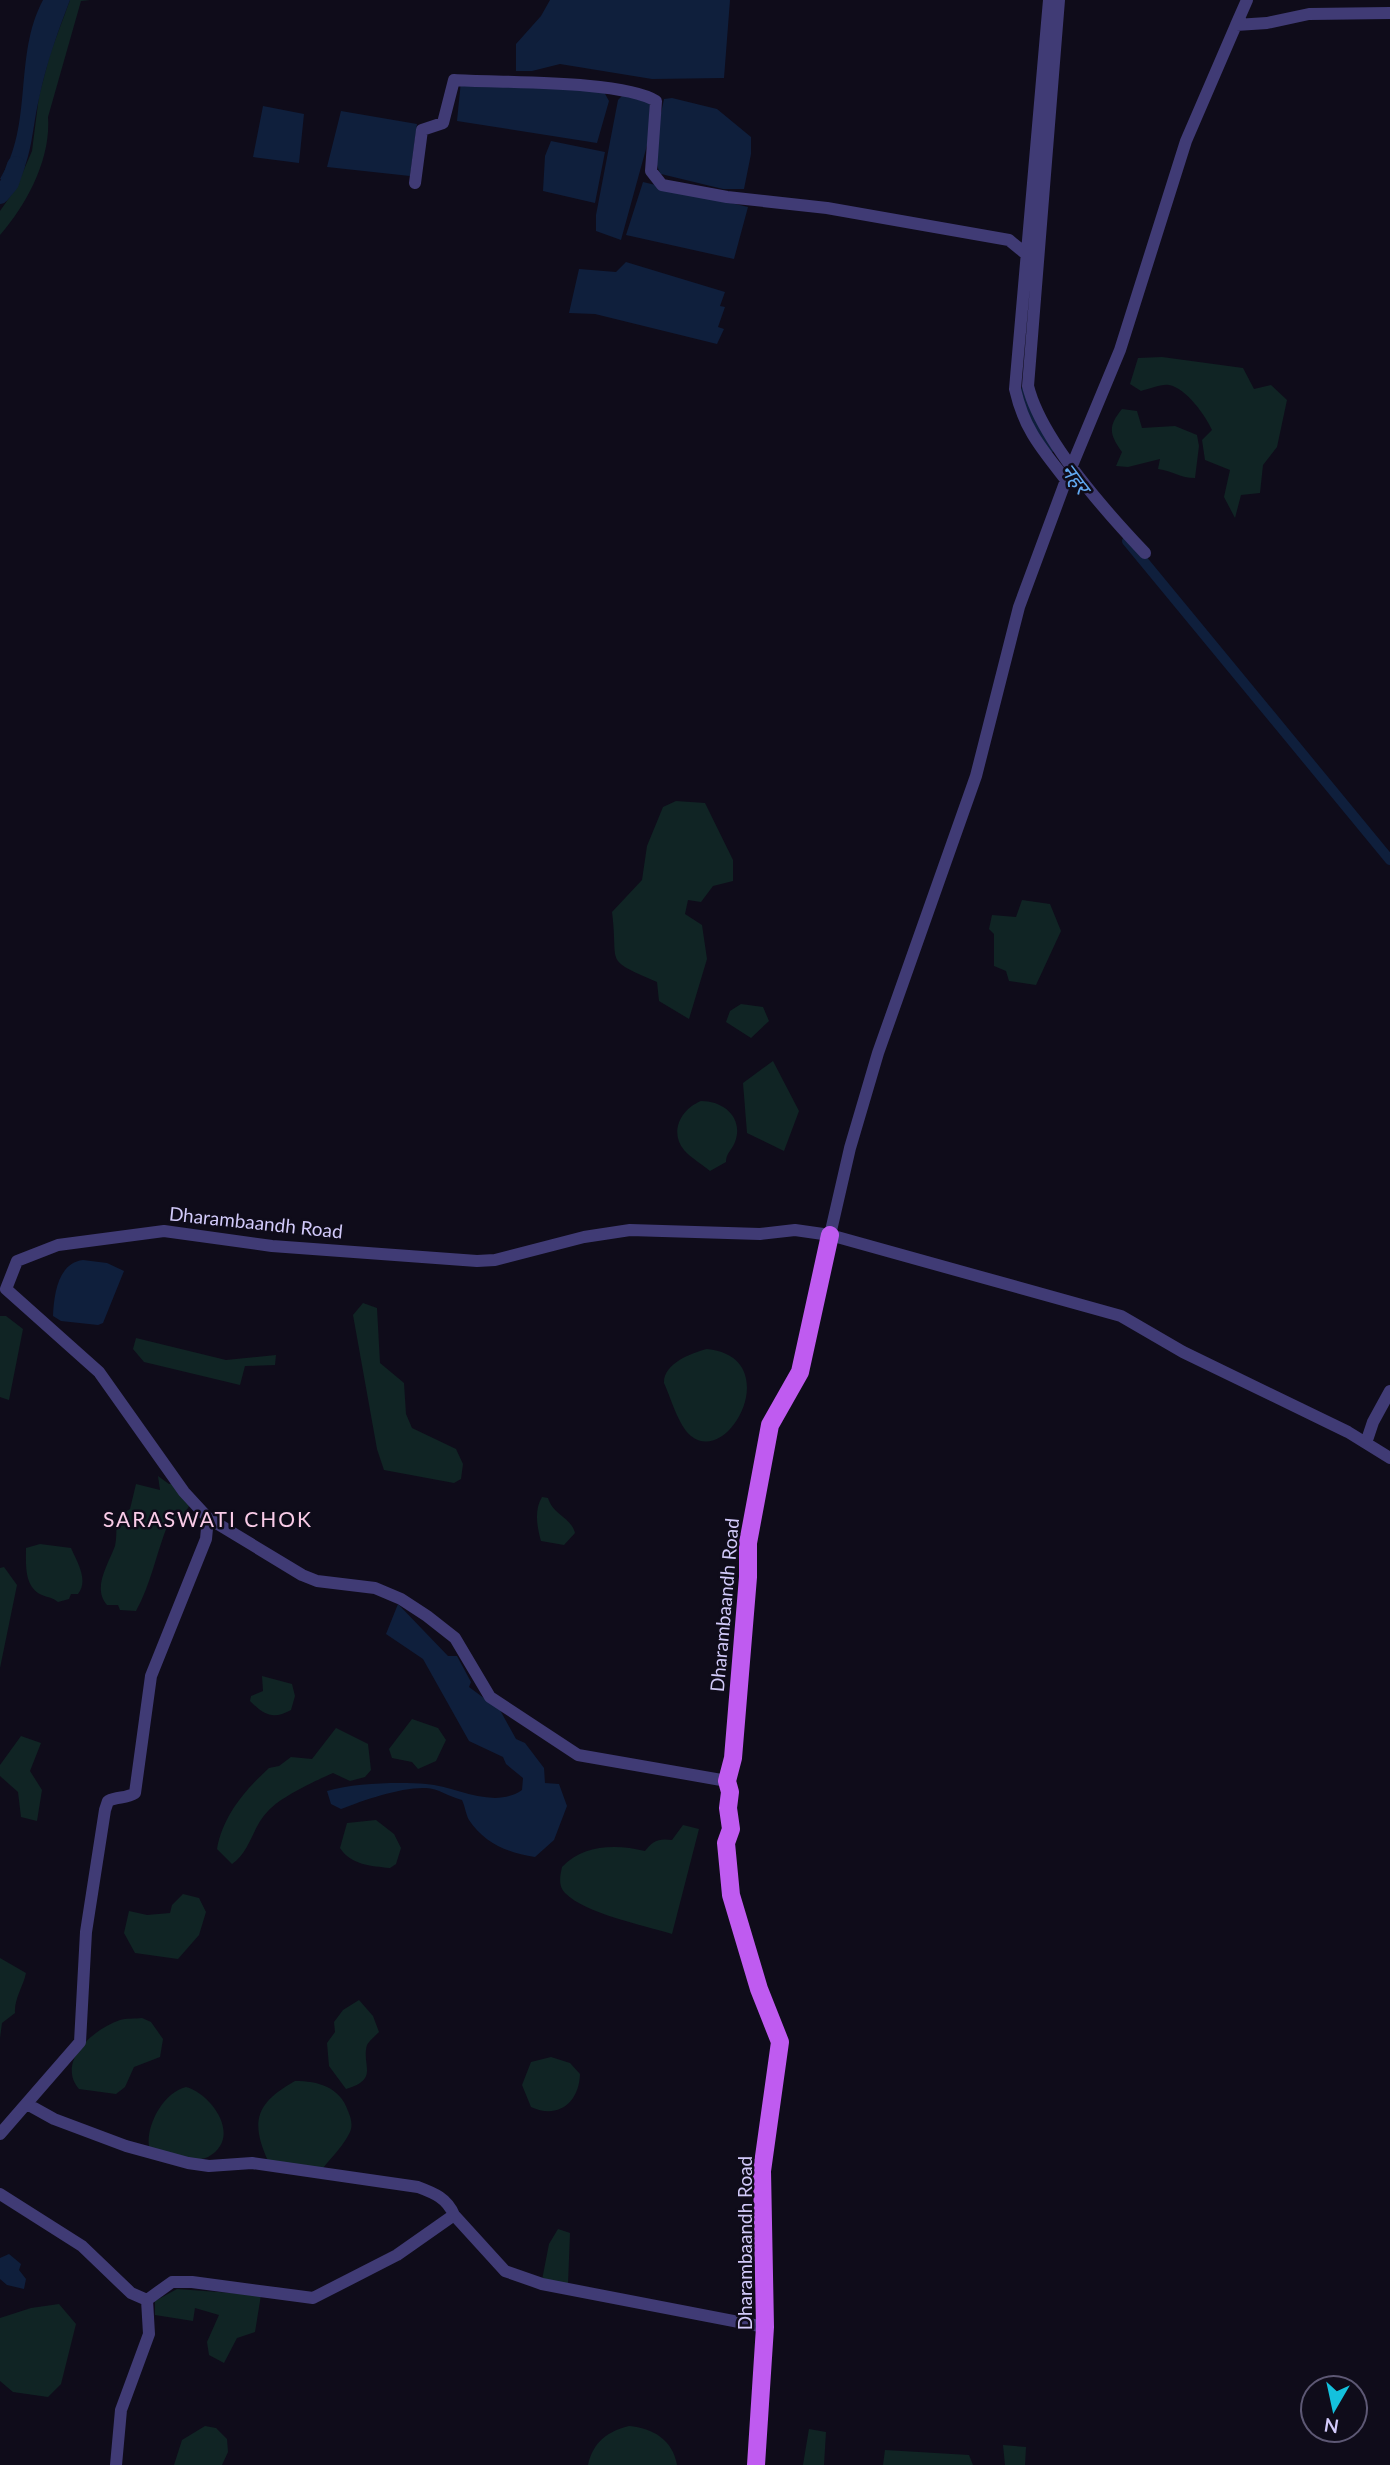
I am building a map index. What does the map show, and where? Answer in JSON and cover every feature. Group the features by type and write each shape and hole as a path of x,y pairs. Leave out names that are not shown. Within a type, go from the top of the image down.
{"main road":[{"name":"Dharambaandh Road","path":"756,2465 765,2327 762,2171 779,2042 759,1989 731,1895 726,1843 731,1829 727,1780 733,1758 748,1577 748,1543 770,1425 800,1372 830,1236"}],"street":[{"path":"1049,0 1015,389 1021,416 1032,437 1145,553"},
{"path":"1059,0 1028,386 1041,422 1068,474"},
{"path":"1247,0 1186,141 1120,350 1068,474 1019,607 976,776 877,1053 850,1148 830,1236 1121,1316 1183,1352 1366,1443 1390,1458"},
{"path":"1236,25 1267,23 1309,14 1390,13"},
{"path":"415,183 422,130 443,123 454,80 644,93 656,101 651,171 662,185 727,197 827,208 1009,240 1026,254"},
{"name":"Dharambaandh Road","path":"727,1780 578,1755 490,1697 455,1638 401,1599 375,1588 317,1581 302,1575 208,1518 184,1492 99,1372 6,1289 20,1258 58,1245 164,1231 272,1246 466,1261 495,1260 584,1237 630,1230 760,1234 795,1230 830,1236"},
{"path":"1366,1443 1373,1422 1390,1391"},
{"path":"0,2134 80,2042 86,1932 108,1801 117,1796 128,1798 135,1793 151,1676 206,1539 208,1518"},
{"path":"27,2104 54,2119 126,2146 188,2163 253,2163 418,2187 437,2194 450,2206 454,2215 511,2274 542,2284 765,2327"},
{"path":"0,2194 82,2246 131,2293 147,2300"},
{"path":"147,2300 172,2282 192,2282 313,2298 397,2255 454,2215"},
{"path":"116,2465 121,2410 149,2334 147,2300"}],"green space":[{"path":"70,0 90,0 81,1 48,117 46,149 41,165 28,195 0,235 0,211 16,188 32,151 39,96 50,54"},
{"path":"1162,357 1243,368 1254,389 1271,385 1287,400 1277,447 1263,465 1260,493 1241,495 1235,518 1224,497 1230,470 1205,460 1202,440 1212,430 1200,410 1175,387 1162,385 1141,391 1130,384 1138,358"},
{"path":"1122,409 1137,411 1142,428 1175,426 1197,435 1199,446 1195,478 1158,469 1160,459 1128,467 1116,466 1122,452 1113,435 1112,425"},
{"path":"676,801 705,803 733,860 733,881 713,886 701,902 688,900 685,914 702,925 707,959 689,1019 659,1001 657,982 620,964 615,952 612,912 642,880 647,846 663,807"},
{"path":"1022,900 1050,904 1061,931 1036,985 1009,981 1006,971 994,966 994,934 989,929 992,915 1016,917"},
{"path":"741,1004 763,1007 769,1021 751,1038 726,1022 730,1011"},
{"path":"773,1061 799,1111 784,1151 747,1133 743,1083"},
{"path":"701,1101 717,1104 730,1112 737,1125 735,1142 726,1162 710,1171 684,1150 678,1136 679,1122 683,1115"},
{"path":"363,1303 377,1308 380,1363 404,1383 406,1414 412,1428 456,1449 463,1464 461,1479 454,1483 384,1470 377,1449 353,1315"},
{"path":"0,1316 6,1316 23,1329 9,1400 0,1397"},
{"path":"136,1338 226,1360 276,1355 275,1365 245,1366 240,1385 144,1362 133,1349"},
{"path":"707,1349 731,1356 743,1370 747,1388 743,1407 734,1424 721,1437 706,1441 691,1436 686,1431 664,1383 668,1370 673,1365 693,1353"},
{"path":"158,1476 169,1484 177,1484 192,1502 181,1518 168,1524 146,1590 136,1611 120,1610 118,1605 107,1605 101,1591 103,1576 115,1546 117,1517 130,1509 136,1484 160,1490"},
{"path":"542,1497 548,1498 550,1504 573,1528 575,1533 564,1545 541,1541 537,1513"},
{"path":"40,1544 71,1548 82,1577 78,1594 71,1594 69,1599 58,1602 32,1587 27,1575 26,1548"},
{"path":"4,1567 17,1585 0,1668 0,1568"},
{"path":"262,1676 292,1684 295,1696 291,1710 279,1715 269,1714 250,1701 251,1696 263,1691"},
{"path":"412,1719 438,1728 446,1740 436,1761 418,1769 412,1762 392,1758 389,1749"},
{"path":"336,1728 368,1744 371,1770 365,1777 350,1781 333,1773 282,1800 263,1817 243,1852 232,1864 217,1849 224,1826 244,1795 269,1768 279,1766 291,1757 312,1759"},
{"path":"21,1736 41,1743 30,1771 42,1790 37,1821 21,1817 18,1792 0,1776 0,1765"},
{"path":"376,1820 394,1834 401,1848 396,1864 390,1868 356,1861 340,1848 347,1823"},
{"path":"683,1825 699,1829 672,1934 600,1913 574,1900 561,1887 562,1867 570,1859 601,1848 623,1847 645,1851 656,1841 672,1840"},
{"path":"183,1894 199,1898 206,1912 199,1935 178,1959 135,1953 124,1933 129,1911 147,1915 170,1913 172,1905"},
{"path":"0,1958 26,1973 15,2013 2,2023 0,2038"},
{"path":"359,2000 373,2016 379,2032 367,2045 366,2076 363,2081 346,2089 329,2066 327,2043 335,2032 334,2022 343,2010"},
{"path":"142,2018 151,2022 163,2039 160,2057 134,2067 125,2087 116,2094 79,2089 73,2079 72,2068 81,2048 110,2024 122,2019"},
{"path":"551,2057 570,2063 580,2074 576,2094 571,2101 558,2110 549,2111 531,2107 522,2085 531,2062"},
{"path":"295,2081 320,2084 334,2091 340,2096 350,2116 350,2132 323,2168 268,2161 262,2147 258,2124 260,2114 272,2097"},
{"path":"186,2087 196,2091 214,2107 223,2128 223,2139 218,2149 202,2159 187,2158 149,2147 150,2129 158,2111 170,2096"},
{"path":"558,2229 570,2233 568,2284 542,2280 549,2244"},
{"path":"177,2289 261,2295 255,2332 237,2338 224,2363 209,2355 207,2342 219,2315 195,2308 193,2321 155,2315 155,2301"},
{"path":"59,2304 76,2324 61,2384 48,2397 13,2392 0,2381 0,2318 31,2308"},
{"path":"205,2426 216,2428 227,2439 228,2452 222,2465 174,2465 182,2440"},
{"path":"629,2426 646,2429 660,2437 671,2449 677,2465 588,2465 602,2439"},
{"path":"809,2429 826,2432 824,2465 803,2465"},
{"path":"1003,2445 1026,2447 1025,2465 1005,2465"},
{"path":"885,2450 969,2455 973,2465 883,2465"}],"water":[{"path":"43,0 70,0 46,70 29,152 16,188 0,179 17,136 28,44"},
{"path":"550,0 730,0 724,78 652,79 560,64 532,71 516,71 516,44 541,16"},
{"path":"461,81 603,90 609,101 597,143 457,121"},
{"path":"622,96 650,99 649,138 621,240 596,231 596,215 618,100"},
{"path":"672,98 717,109 751,137 751,154 744,189 723,189 661,174 656,158 656,138 664,99"},
{"path":"263,106 304,114 299,163 253,157"},
{"path":"341,111 417,124 410,176 327,167"},
{"path":"551,141 605,152 595,203 543,191 545,156"},
{"path":"643,182 748,207 734,259 626,235"},
{"path":"626,262 725,292 720,306 725,307 718,327 724,329 717,344 595,314 569,313 579,269 616,272"},
{"path":"83,1260 107,1263 124,1271 103,1323 98,1325 61,1321 53,1316 56,1289 63,1273 75,1262"},
{"path":"398,1604 448,1656 457,1656 471,1682 469,1687 500,1710 516,1739 525,1743 544,1768 545,1783 559,1784 567,1806 554,1840 535,1857 506,1850 489,1841 469,1820 462,1800 435,1789 416,1788 394,1792 341,1809 331,1804 327,1791 376,1784 426,1784 499,1798 522,1790 523,1778 506,1764 503,1757 469,1741 423,1659 386,1634"},
{"path":"9,2254 21,2264 19,2270 26,2279 24,2289 7,2285 0,2279 0,2258"}],"waterway":[{"path":"0,195 10,183 16,165"},
{"name":"नहर","path":"1026,390 1028,412 1051,447"},
{"name":"नहर","path":"1127,541 1390,860"}],"district":[{"name":"SARASWATI CHOK","path":"208,1518"}]}
